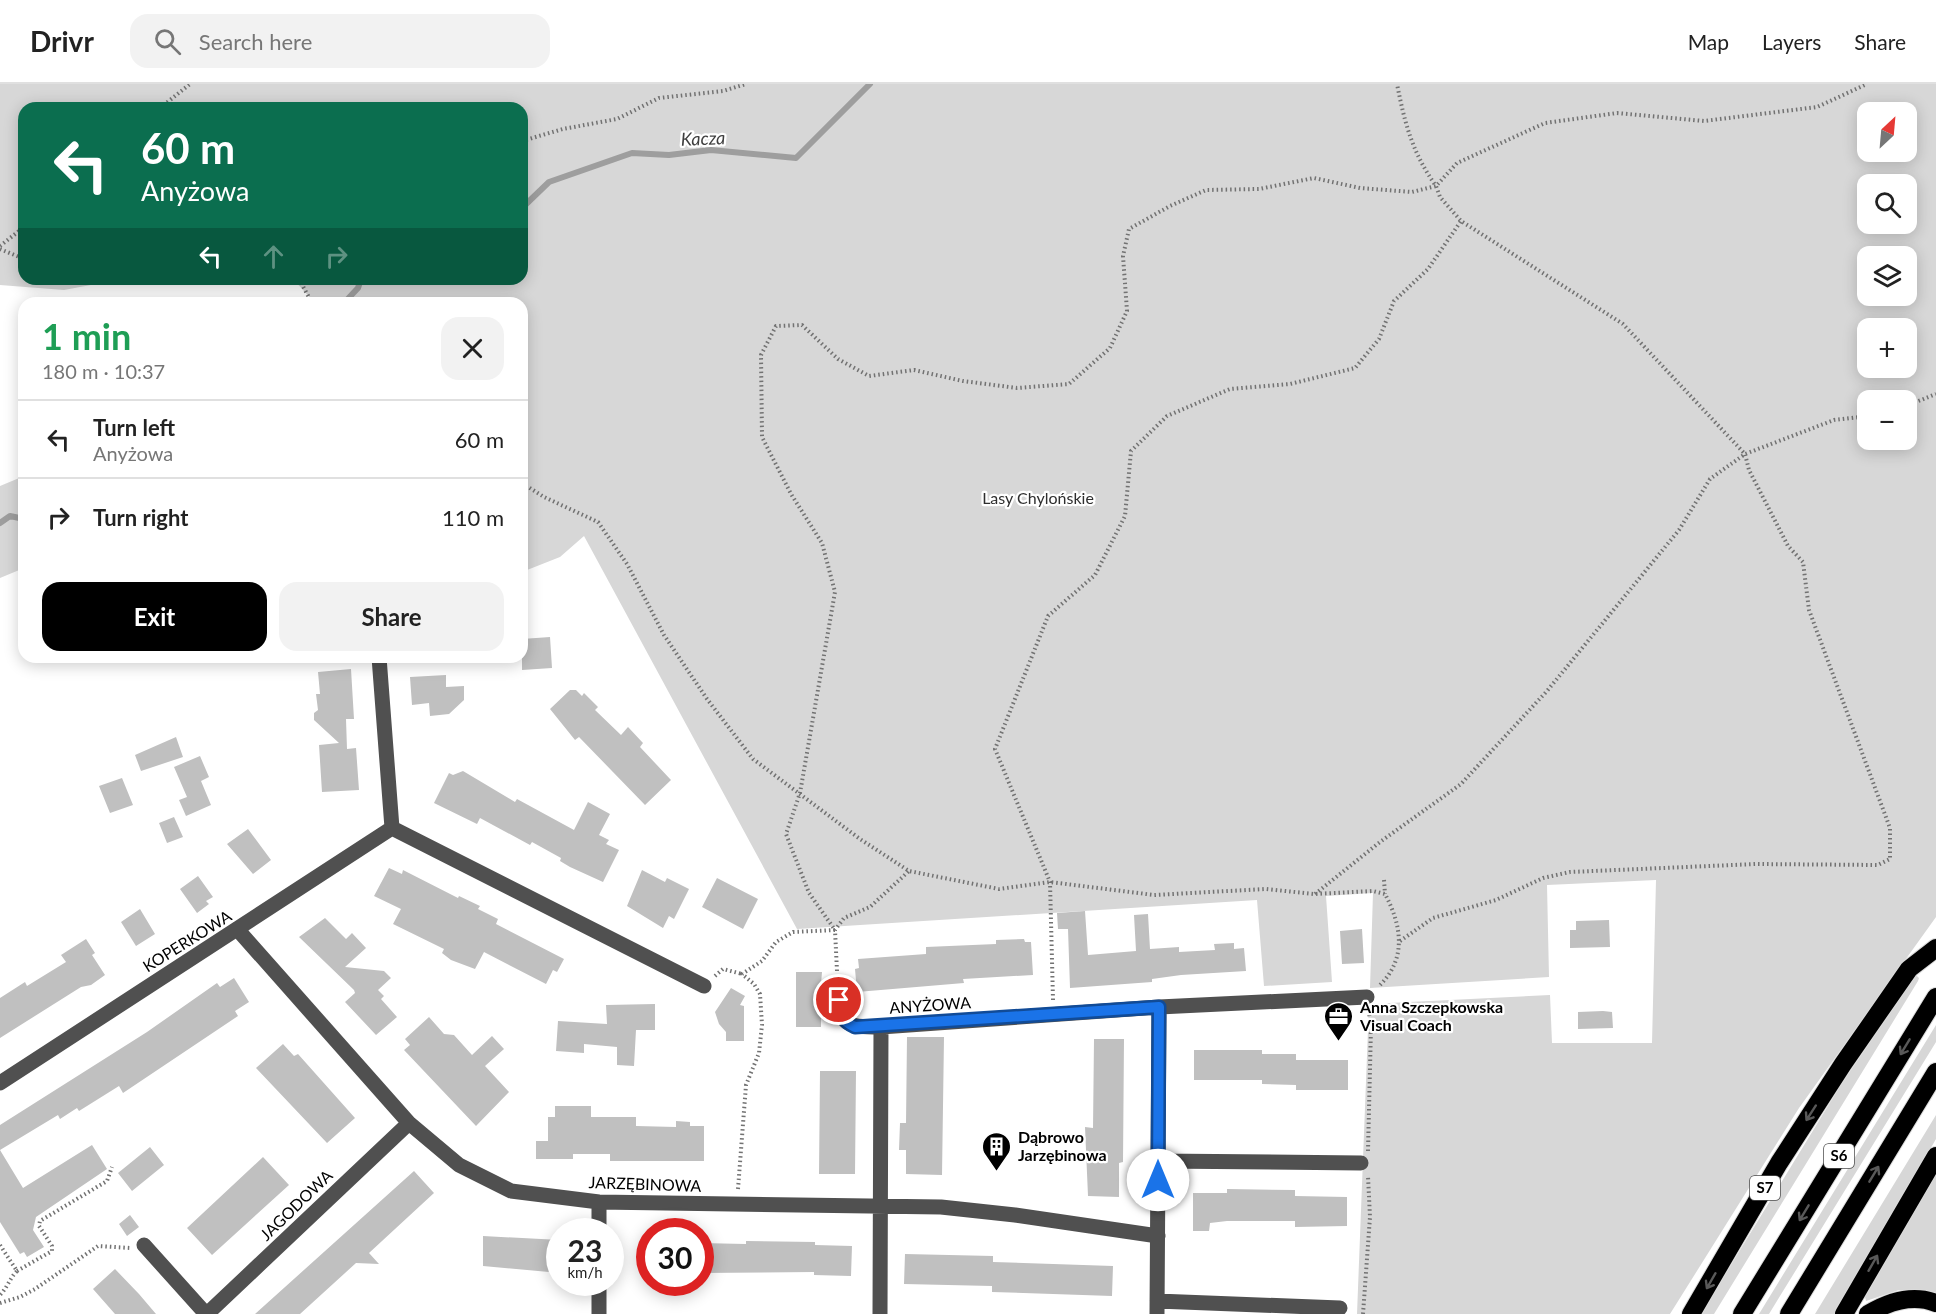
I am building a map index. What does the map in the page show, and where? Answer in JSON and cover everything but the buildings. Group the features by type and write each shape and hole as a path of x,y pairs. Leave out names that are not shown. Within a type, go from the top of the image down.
{"highway":[{"name":"S7","path":"1691,1314 1779,1163 1843,1064 1909,969 1936,948"},
{"name":"S6","path":"1742,1314 1936,997"},
{"path":"1789,1314 1936,1072"},
{"path":"1844,1314 1936,1156"},
{"path":"1868,1314 1881,1306 1907,1299 1936,1303"}],"street":[{"path":"379,663 392,828 704,986"},
{"name":"KOPERKOWA","path":"0,1083 392,828"},
{"name":"JARZĘBINOWA","path":"238,930 408,1123 459,1165 495,1184 531,1195 599,1202 941,1207 1015,1215 1158,1236"},
{"path":"838,987 839,1013 845,1022 855,1027 881,1027"},
{"name":"ANYŻOWA","path":"880,1314 881,1027 1159,1007 1366,997"},
{"path":"1159,1007 1157,1308 1340,1308"},
{"name":"JAGODOWA","path":"207,1314 408,1123"},
{"path":"1158,1161 1361,1163"},
{"path":"599,1202 599,1218"},
{"path":"144,1245 207,1314"},
{"path":"599,1296 599,1314"}],"path":[{"path":"168,102 190,84"},
{"path":"528,139 563,129 616,119 659,98 723,92 746,84"},
{"path":"1396,84 1405,127 1418,160 1436,186 1440,196 1461,221 1623,324 1744,454 1749,470 1788,546 1803,562 1809,610 1890,828 1890,859 1878,865 1756,864 1570,872 1543,878 1496,900 1433,918 1400,941"},
{"path":"838,987 835,930 809,893 786,834 800,792 835,592 822,543 791,494 762,437 761,355 776,326 802,325 838,359 869,376 914,370 963,381 1017,388 1069,384 1110,348 1127,310 1123,256 1129,229 1170,206 1206,190 1259,189 1314,178 1360,188 1412,192 1436,186 1457,163 1545,123 1617,113 1704,121 1817,107 1867,84"},
{"path":"1054,1015 1050,882 995,749 1048,616 1095,575 1125,516 1131,451 1167,416 1230,389 1290,384 1355,368 1379,339 1394,301 1428,269 1461,221"},
{"path":"18,232 0,248 18,256"},
{"path":"1917,401 1936,393"},
{"path":"1314,894 1380,842 1461,784 1547,691 1672,539 1710,478 1744,454 1834,420 1857,417"},
{"path":"528,487 544,497 598,522 627,564 664,635 707,699 753,759 860,839 909,871 999,889 1050,882 1154,895 1266,889 1314,894 1373,891 1385,894"},
{"path":"742,974 762,961 776,942 793,933 835,930 844,918 870,907 909,871"},
{"path":"1366,997 1383,982 1399,955 1400,941 1396,916 1385,894 1384,879"},
{"path":"704,986 723,969 742,974 754,984 760,994 762,1024 759,1053 746,1085 735,1204"},
{"path":"0,1295 5,1290 7,1282 17,1271 52,1251 52,1246 39,1226 40,1221 107,1181 112,1167"},
{"path":"0,1245 17,1271"},
{"path":"0,1303 27,1293 98,1246 115,1245 135,1249 144,1245"}],"green space":[{"name":"Lasy Chylońskie","path":"0,84 1936,84 1936,917 1799,1108 1670,1314 1357,1314 1369,1004 1550,995 1552,1043 1652,1043 1656,880 1547,885 1549,977 1370,988 1373,893 1326,896 1332,982 1264,986 1257,900 797,929 584,536 560,557 528,570 528,297 310,297 298,285 528,285 528,102 18,102 18,285 91,285 64,290 0,285"},
{"path":"18,478 18,570 0,578 0,486"},
{"path":"1916,975 1919,978 1918,981 1714,1314 1701,1314 1842,1083"},
{"path":"1936,1025 1936,1042 1769,1314 1759,1314"},
{"path":"1936,1115 1936,1139 1835,1314 1815,1314"},
{"path":"1936,1173 1936,1293 1899,1290 1866,1301 1865,1297"}],"waterway":[{"name":"Kacza","path":"528,202 549,182 632,153 669,155 711,150 796,158 870,84"},
{"name":"Kacza","path":"350,297 359,285"},
{"name":"Kacza","path":"0,523 10,516 18,518"}],"place":[{"name":"Anna Szczepkowska Visual Coach","path":"1339,1042"},
{"name":"Dąbrowo Jarzębinowa","path":"997,1172"}],"route":[{"path":"839,1000 839,1013 845,1022 855,1027 1159,1007 1158,1180"}]}
